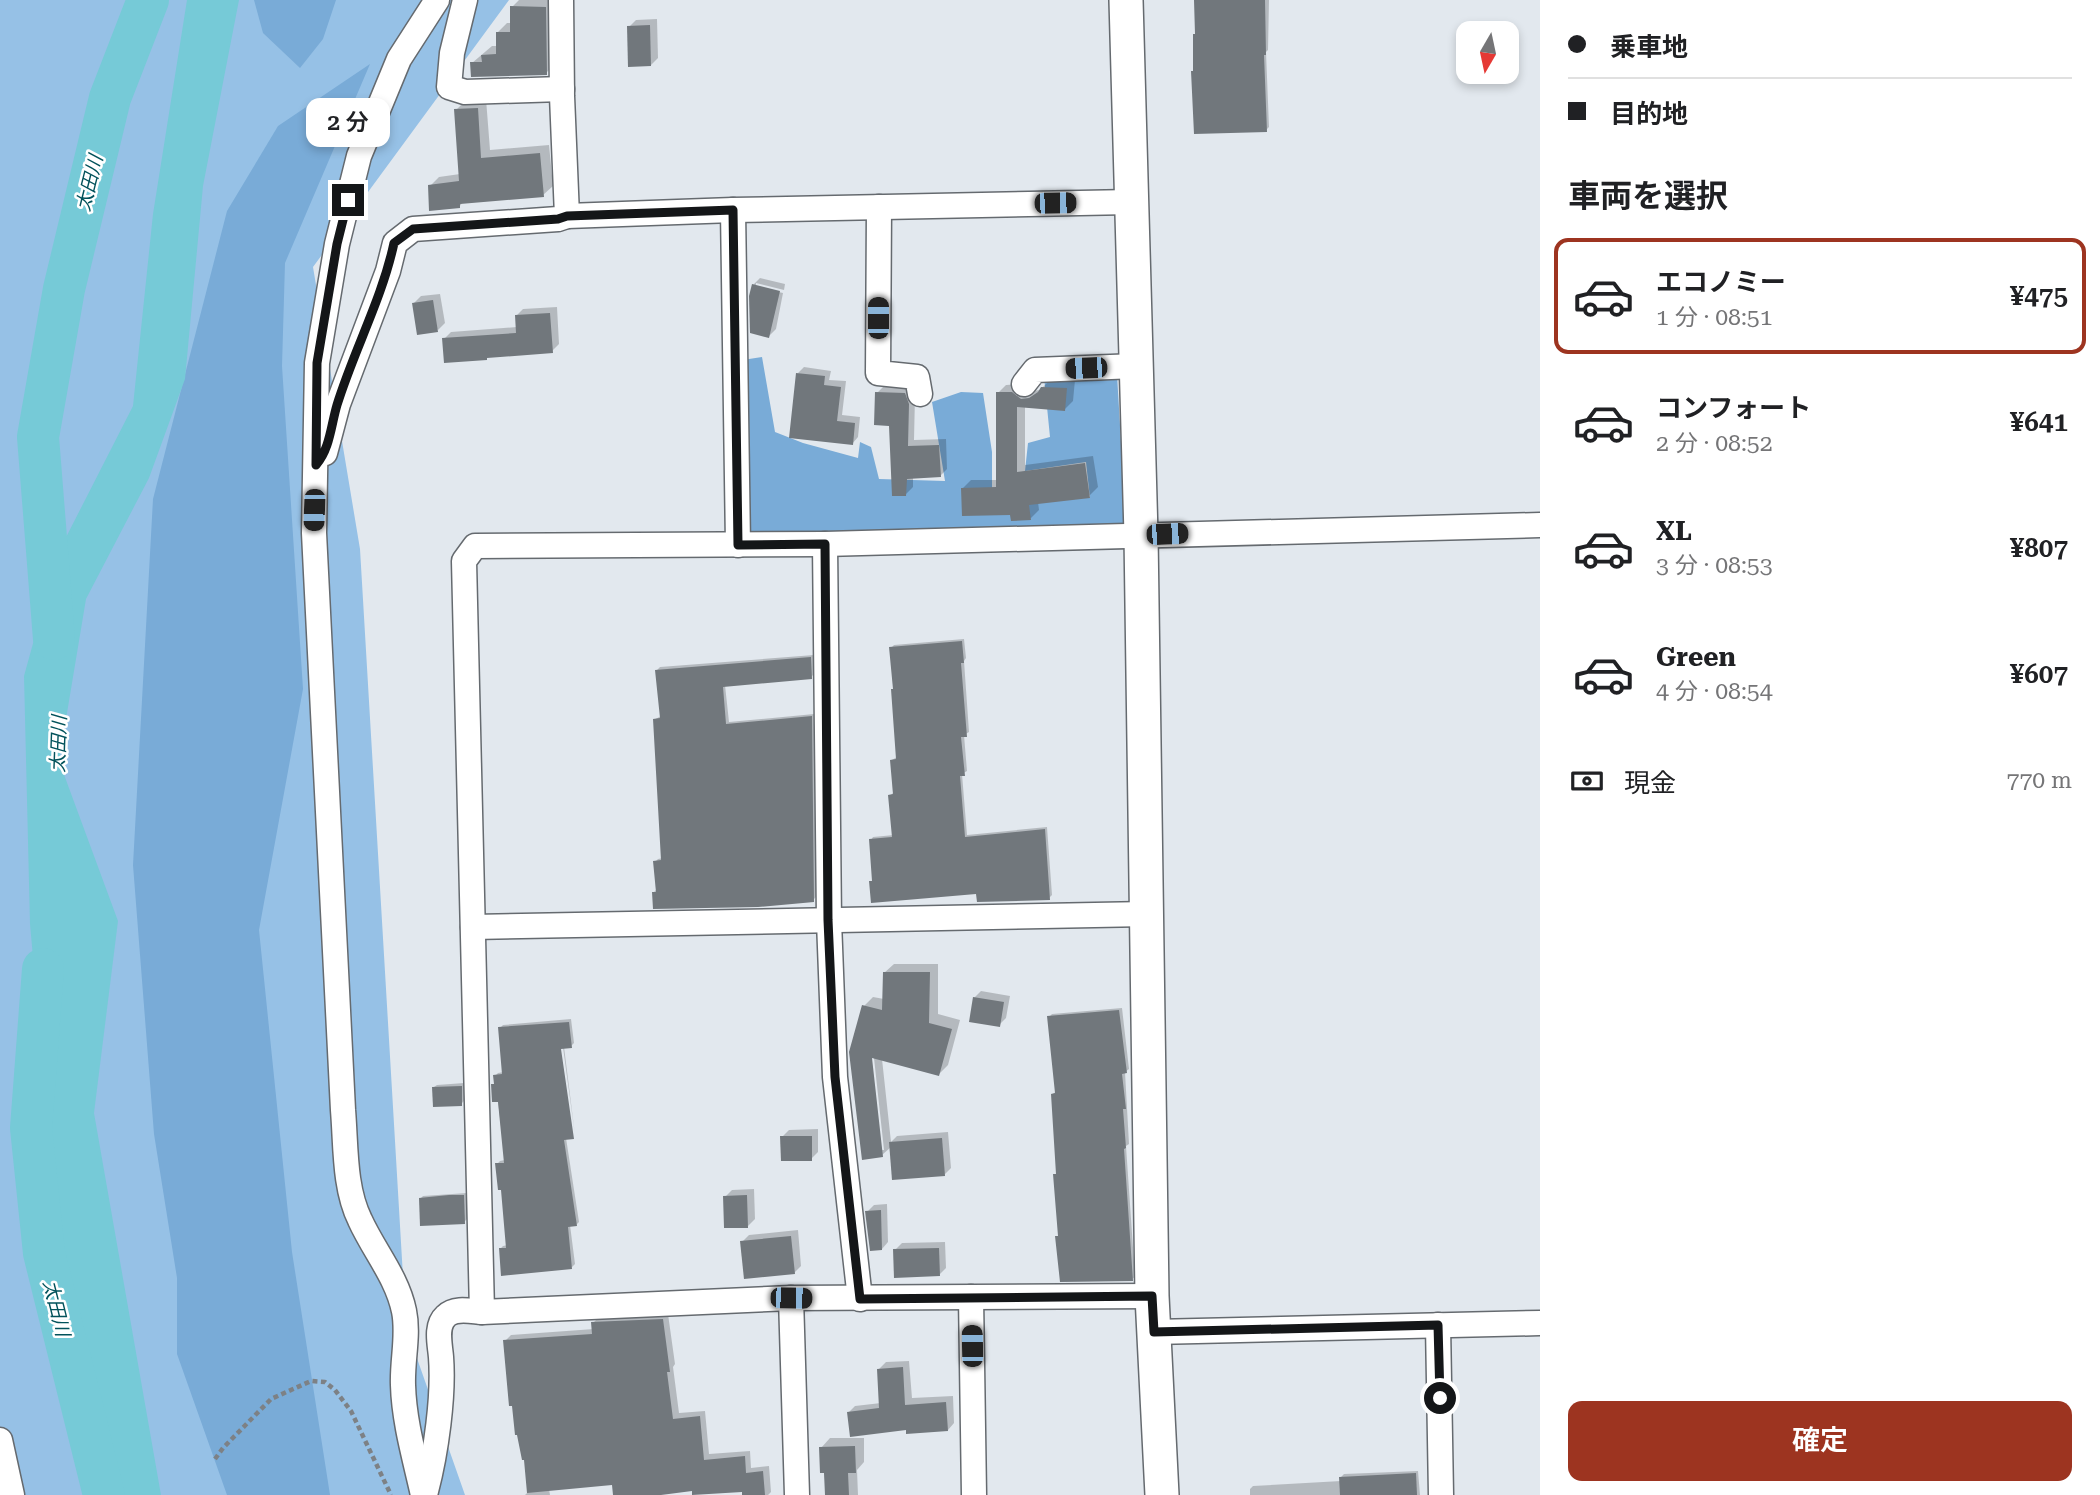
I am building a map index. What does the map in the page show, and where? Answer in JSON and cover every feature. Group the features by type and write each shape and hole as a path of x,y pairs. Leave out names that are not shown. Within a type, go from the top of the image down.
{"street":[{"path":"424,1495 407,1419 403,1387 406,1327 404,1311 397,1287 359,1219 350,1192 343,1110 313,533 317,363 337,244 359,156 399,59 437,0"},
{"path":"465,0 452,53 449,87 465,92 562,89"},
{"path":"561,0 567,216"},
{"path":"1126,0 1141,535 1152,1296 1162,1495"},
{"path":"316,465 324,456 338,404 388,271 394,243 413,229 558,219 567,216 1131,202"},
{"path":"879,207 878,373 917,377 920,394"},
{"path":"733,210 738,545"},
{"path":"1024,384 1035,370 1136,366"},
{"path":"482,1311 464,561 475,546 825,544 1540,525"},
{"path":"825,544 828,920 835,1077 860,1299"},
{"path":"473,927 1147,914"},
{"path":"424,1495 431,1474 439,1422 442,1361 440,1327 444,1317 455,1310 791,1298 1152,1296"},
{"path":"971,1297 974,1495"},
{"path":"791,1298 797,1495"},
{"path":"1154,1332 1540,1323"},
{"path":"1438,1325 1441,1495"},
{"path":"0,1440 12,1495"}],"path":[{"path":"215,1459 271,1399 311,1381 325,1382 351,1410 391,1495"}],"shaded area":[{"path":"0,0 509,0 313,267 360,549 406,1327 465,1495 15,1495 0,1430"},
{"path":"254,0 336,0 323,39 300,68 263,33"},
{"path":"370,64 285,263 282,366 303,689 259,930 292,1252 330,1495 227,1495 177,1354 177,1278 154,1134 133,865 153,499 227,211 278,126"},
{"path":"762,357 775,432 803,443 858,458 860,442 871,447 879,479 945,481 932,402 961,392 983,393 992,452 992,495 1090,498 1086,462 1025,471 1028,443 1050,437 1044,377 1117,375 1126,525 746,533 736,361"}],"water":[{"path":"187,0 239,0 203,186 185,379 149,478 86,599 59,761 118,921 94,1113 161,1495 103,1495 58,1236 30,924 24,676 58,553 133,406 153,214"}],"building":[{"path":"1194,0 1265,0 1267,132 1194,134 1191,71 1195,34"},
{"path":"510,6 546,7 547,75 471,77 470,62 482,62 481,55 496,54 496,32 510,32"},
{"path":"650,25 651,66 628,67 627,26"},
{"path":"478,108 481,158 540,153 544,197 460,204 460,208 429,211 428,185 459,181 454,109"},
{"path":"752,284 780,291 769,338 750,333 749,296"},
{"path":"433,300 438,332 417,335 412,303"},
{"path":"550,313 553,353 444,363 442,338 516,333 515,315"},
{"path":"796,373 825,376 824,385 841,387 837,421 855,423 853,445 789,438"},
{"path":"1041,387 1067,388 1065,411 1017,407 1017,472 1085,463 1090,498 1029,505 1031,520 1011,521 1010,515 962,516 961,488 996,487 996,392 1012,392 1021,399 1029,398"},
{"path":"875,392 905,393 909,404 908,446 939,445 941,477 907,479 906,496 892,496 889,426 874,425"},
{"path":"962,641 964,663 961,663 967,737 961,737 965,776 960,776 965,837 1045,829 1050,900 977,902 976,894 871,903 869,839 892,837 888,795 893,794 890,760 896,759 889,647"},
{"path":"811,657 812,679 723,687 726,724 812,716 814,902 758,907 653,909 652,892 656,892 653,861 661,860 653,719 660,718 655,670"},
{"path":"883,972 930,972 929,1023 952,1029 939,1076 872,1058 883,1157 862,1160 849,1052 862,1005 882,1010"},
{"path":"973,997 1004,1002 1000,1027 969,1022"},
{"path":"1119,1010 1127,1073 1122,1074 1126,1109 1123,1109 1124,1149 1133,1281 1060,1282 1053,1174 1056,1174 1051,1094 1055,1093 1047,1016"},
{"path":"569,1022 572,1048 561,1049 574,1139 564,1140 577,1226 568,1227 572,1269 501,1276 499,1248 506,1248 501,1190 498,1190 495,1163 504,1163 498,1102 492,1102 491,1084 494,1084 493,1075 502,1074 498,1027"},
{"path":"462,1086 462,1106 433,1107 432,1087"},
{"path":"780,1136 812,1136 812,1161 781,1161"},
{"path":"942,1138 945,1176 892,1180 889,1142"},
{"path":"464,1195 465,1224 420,1226 419,1198"},
{"path":"747,1195 748,1228 724,1228 723,1196"},
{"path":"881,1210 882,1250 870,1251 865,1211"},
{"path":"791,1236 795,1274 744,1279 740,1241"},
{"path":"939,1248 940,1276 894,1278 893,1249"},
{"path":"663,1319 673,1419 700,1416 704,1460 745,1456 746,1473 763,1471 765,1495 742,1495 742,1492 692,1495 692,1491 661,1495 613,1495 612,1485 527,1493 524,1460 515,1435 512,1406 509,1406 503,1340 592,1334 591,1322"},
{"path":"903,1367 905,1405 946,1402 948,1431 906,1434 906,1430 850,1437 847,1412 879,1408 877,1369"},
{"path":"855,1446 856,1473 848,1473 849,1495 825,1495 824,1473 820,1473 819,1447"},
{"path":"1416,1473 1417,1495 1340,1495 1339,1477"}],"waterway":[{"name":"太田川","path":"54,639 38,437 64,289 110,98 148,0"},
{"name":"太田川","path":"43,969 31,1128 44,1253 104,1495"}],"route":[{"path":"348,200 337,244 317,363 316,465 324,456 338,404 388,271 394,243 413,229 558,219 567,216 733,210 738,545 825,544 828,920 835,1077 860,1299 1152,1296 1154,1332 1438,1325 1440,1398"}]}
